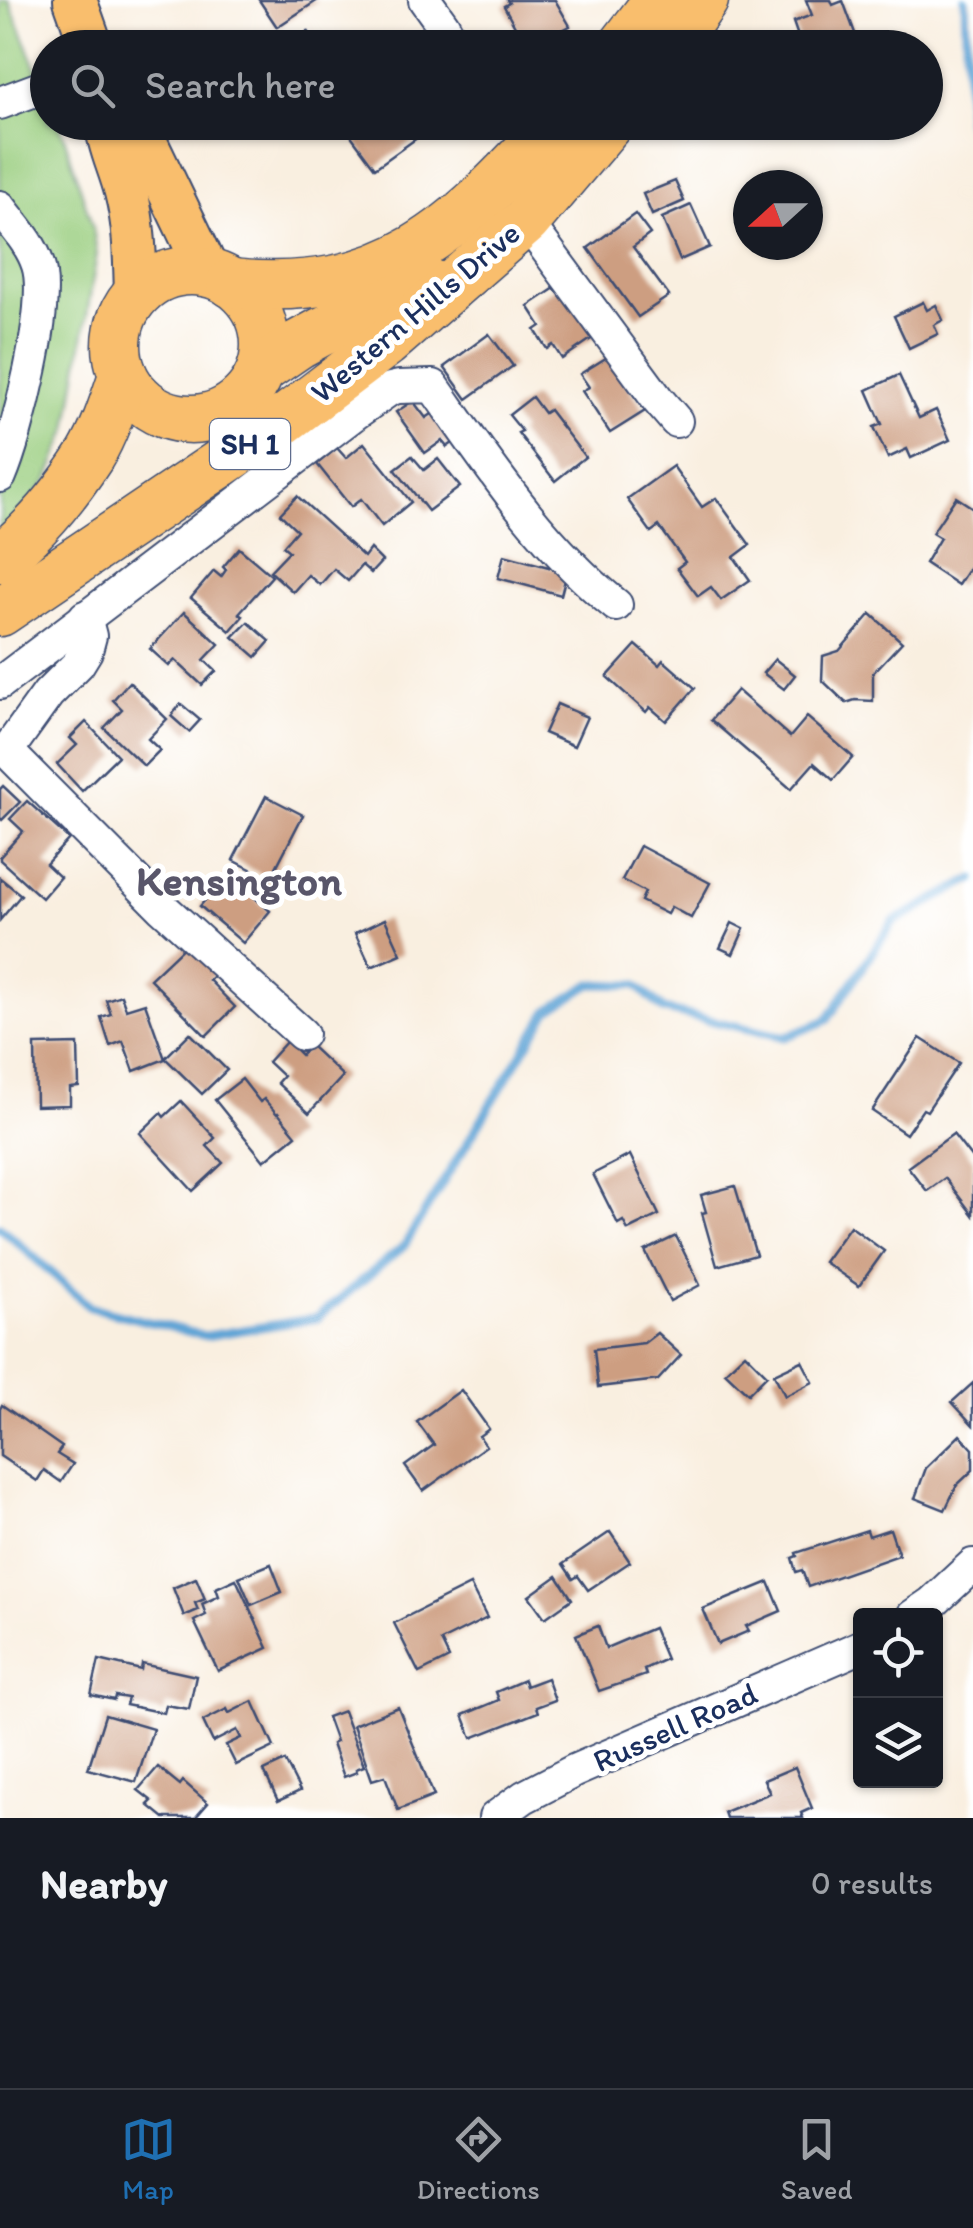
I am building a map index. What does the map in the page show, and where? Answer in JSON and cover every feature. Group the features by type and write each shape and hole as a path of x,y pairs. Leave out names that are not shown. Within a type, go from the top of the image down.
{"highway":[{"path":"635,30 658,0"},
{"path":"683,30 704,0"},
{"name":"Western Hills Drive","path":"220,278 262,286 319,283 347,278 396,260 461,218 539,140"},
{"name":"Western Hills Drive","path":"0,612 330,386 526,221 595,140"},
{"name":"SH 1","path":"109,538 210,417 245,396 261,370 322,332 410,294 490,252"},
{"path":"210,417 175,418 158,412 132,390 123,374 117,339 123,316 136,296 152,282 172,274 196,271 220,278 252,303 263,328 261,370"},
{"path":"0,558 60,497 90,455 123,374"}],"main road":[{"path":"74,0 85,30"},
{"path":"109,140 132,226 136,296"},
{"path":"146,140 220,278"}],"street":[{"path":"426,0 446,30"},
{"path":"0,103 30,92"},
{"path":"0,207 31,249 42,286 20,418 0,476"},
{"path":"526,221 676,422"},
{"path":"0,682 276,472 398,386 433,386 525,513 616,605"},
{"path":"85,617 90,636 86,651 48,694 7,751 163,908 302,1034"},
{"path":"924,1608 973,1565"},
{"name":"Russell Road","path":"494,1818 524,1796 574,1771 853,1650"}],"green space":[{"path":"0,0 9,0 30,52 30,140 65,140 93,228 97,254 68,430 48,480 0,535"}],"building":[{"path":"259,0 318,0 277,27"},
{"path":"507,0 555,0 570,26 562,30 517,30 504,6 509,3"},
{"path":"806,0 831,0 833,5 843,1 854,30 796,30 793,22 812,15"},
{"path":"354,140 414,140 375,168"},
{"path":"675,181 684,201 652,215 643,194"},
{"path":"691,205 710,247 680,260 662,218"},
{"path":"635,214 650,234 633,247 669,296 638,317 588,248"},
{"path":"561,284 597,335 562,359 553,345 547,349 535,330 541,326 528,306"},
{"path":"923,302 927,310 936,305 943,320 934,325 938,334 909,348 894,316"},
{"path":"489,334 513,366 467,399 444,367"},
{"path":"609,356 645,411 610,433 582,391 589,387 580,374"},
{"path":"899,375 919,418 936,410 950,440 911,458 907,449 888,458 874,427 882,424 867,390"},
{"path":"532,397 544,413 549,410 585,457 555,481 509,415"},
{"path":"413,401 426,418 438,410 459,439 447,447 442,441 425,453 396,412"},
{"path":"364,443 411,502 382,526 361,499 351,507 317,464 337,448 346,458"},
{"path":"412,456 424,470 438,459 460,487 428,511 395,469"},
{"path":"673,466 702,507 716,498 750,545 734,557 750,580 721,600 711,587 698,596 677,568 685,562 659,526 651,532 627,499"},
{"path":"297,496 364,557 370,549 382,561 371,573 362,565 348,581 334,569 320,585 308,575 293,592 270,571 289,551 283,546 297,530 280,514"},
{"path":"956,497 973,508 973,562 958,585 925,563 940,538 932,533"},
{"path":"239,548 272,576 239,613 243,616 230,631 191,598 214,571 221,577 226,570 223,567"},
{"path":"504,555 567,572 561,595 498,578"},
{"path":"184,612 219,644 204,660 216,671 202,685 175,660 169,666 150,649"},
{"path":"871,614 902,642 873,673 873,701 846,703 822,680 823,656 839,651"},
{"path":"248,622 270,641 256,657 233,637"},
{"path":"636,645 659,665 663,660 695,688 666,721 650,707 646,712 607,677"},
{"path":"775,659 795,675 784,689 763,673"},
{"path":"129,682 167,719 148,739 160,750 144,766 104,728 122,709 113,700"},
{"path":"737,690 790,737 807,717 853,757 833,780 814,763 791,789 711,720"},
{"path":"181,704 200,720 189,732 171,716"},
{"path":"557,704 587,717 574,746 544,733"},
{"path":"86,722 118,756 82,791 57,764 77,745 70,738"},
{"path":"3,786 20,802 2,820 0,789"},
{"path":"266,796 303,815 270,879 233,860"},
{"path":"27,801 69,839 46,864 60,877 42,898 0,860 23,831 10,819"},
{"path":"640,846 710,883 691,918 671,907 667,914 641,901 645,892 622,880"},
{"path":"228,874 270,911 243,943 200,906"},
{"path":"0,878 21,895 0,920"},
{"path":"385,919 401,954 371,967 355,933"},
{"path":"732,923 744,929 733,954 720,948"},
{"path":"190,941 219,970 209,980 235,1007 206,1036 150,979"},
{"path":"121,995 126,1009 145,1003 165,1059 134,1071 123,1041 110,1046 101,1017 111,1014 106,1000"},
{"path":"190,1033 227,1070 202,1094 165,1058"},
{"path":"920,1038 959,1063 927,1111 923,1109 906,1134 872,1111"},
{"path":"287,1041 301,1055 310,1045 343,1076 309,1113 277,1083 283,1076 268,1062"},
{"path":"78,1044 79,1087 70,1088 70,1105 36,1106 35,1045"},
{"path":"242,1079 260,1102 264,1099 296,1135 264,1161 215,1100"},
{"path":"181,1101 215,1138 207,1146 223,1163 193,1191 140,1133"},
{"path":"953,1134 973,1160 973,1215 945,1178 927,1191 908,1167"},
{"path":"630,1155 659,1215 628,1230 623,1221 618,1224 593,1174"},
{"path":"735,1186 756,1255 717,1266 701,1195"},
{"path":"850,1226 884,1251 859,1286 824,1262"},
{"path":"676,1236 700,1285 670,1301 645,1251"},
{"path":"657,1333 681,1355 658,1380 598,1387 594,1349 644,1343"},
{"path":"745,1353 767,1375 748,1394 725,1372"},
{"path":"802,1361 813,1382 785,1396 774,1374"},
{"path":"973,1383 973,1425 952,1402"},
{"path":"461,1390 489,1429 479,1436 486,1446 423,1491 405,1466 434,1445 417,1422"},
{"path":"2,1405 62,1447 57,1454 73,1464 61,1482 44,1470 37,1481 0,1456"},
{"path":"960,1435 973,1449 973,1470 957,1485 945,1510 915,1498 926,1468"},
{"path":"890,1529 899,1555 808,1587 802,1570 796,1572 792,1558 796,1553 867,1530 869,1536"},
{"path":"610,1532 630,1562 588,1590 578,1576 573,1579 563,1564"},
{"path":"271,1564 282,1592 251,1605 239,1577"},
{"path":"557,1576 572,1599 545,1618 529,1596"},
{"path":"196,1578 205,1599 195,1603 198,1610 184,1616 173,1588"},
{"path":"236,1579 268,1648 218,1671 194,1621 206,1615 202,1604 219,1596 216,1588"},
{"path":"769,1582 781,1611 718,1644 703,1609"},
{"path":"470,1585 487,1618 441,1641 449,1658 419,1673 394,1623"},
{"path":"598,1626 606,1648 653,1628 666,1659 644,1669 646,1675 599,1691 576,1635"},
{"path":"99,1660 141,1670 142,1664 196,1676 189,1709 166,1705 164,1713 126,1705 128,1698 115,1696 114,1700 91,1695"},
{"path":"547,1678 555,1700 536,1707 538,1712 472,1738 463,1715 499,1700 496,1692 524,1680 526,1686"},
{"path":"253,1701 274,1747 236,1765 226,1745 241,1738 237,1730 213,1742 203,1721"},
{"path":"398,1707 434,1796 398,1810 385,1776 372,1780 353,1725"},
{"path":"343,1711 364,1766 344,1777 327,1717"},
{"path":"105,1715 153,1729 136,1782 88,1769"},
{"path":"285,1761 300,1791 278,1801 264,1771"},
{"path":"158,1767 180,1785 183,1781 208,1803 195,1818 164,1818 148,1805 152,1801 138,1790"},
{"path":"795,1767 812,1808 801,1813 803,1818 726,1818 724,1812 770,1793 764,1780"}],"waterway":[{"path":"965,0 968,119 973,137"},
{"path":"0,1227 90,1307 205,1336 317,1318 404,1246 548,1011 591,984 636,985 664,1010 785,1037 827,1020 893,922 973,879"}],"district":[{"name":"Kensington","path":"239,880"}]}
